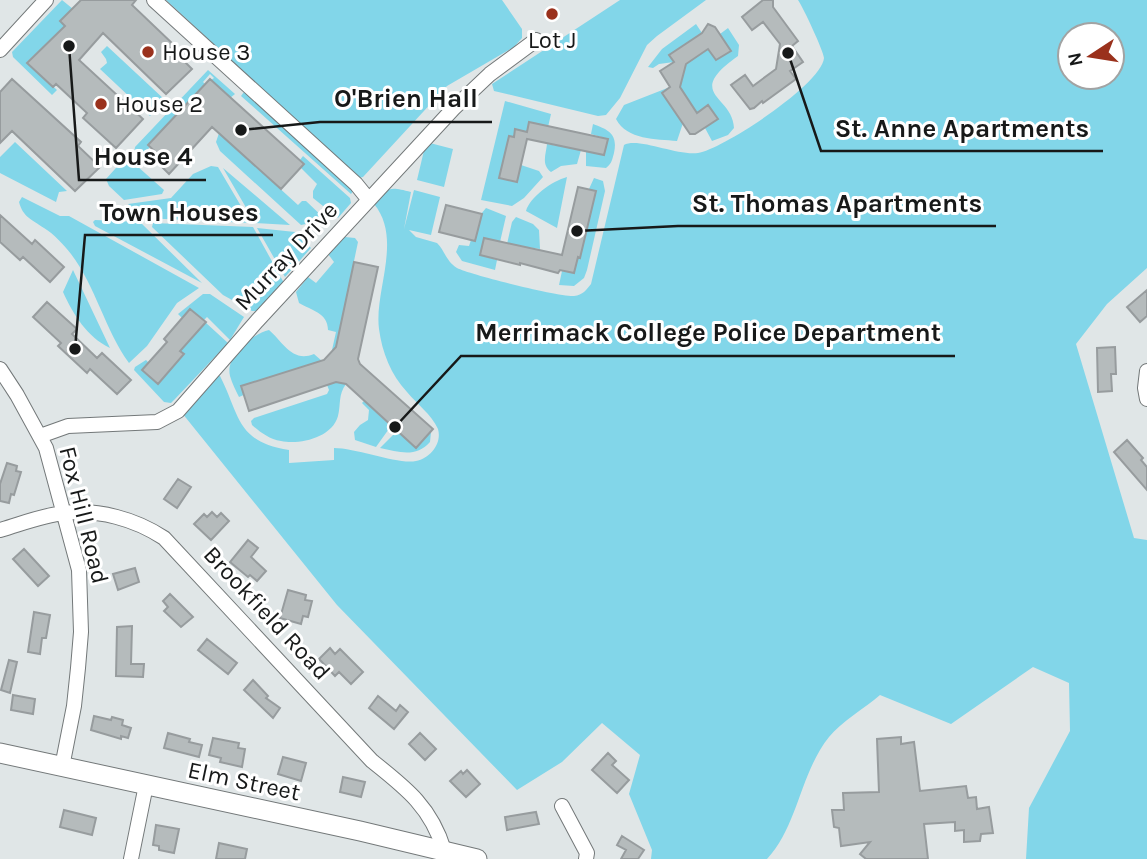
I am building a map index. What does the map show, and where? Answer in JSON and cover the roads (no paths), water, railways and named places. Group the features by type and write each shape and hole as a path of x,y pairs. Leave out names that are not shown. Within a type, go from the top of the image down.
{"main road":[{"name":"Elm Street","path":"0,753 444,850 468,858"}],"street":[{"path":"0,50 46,0"},
{"path":"154,0 356,184 369,200"},
{"name":"Murray Drive","path":"40,436 68,426 158,422 178,411 241,338 465,96 536,40"},
{"name":"Fox Hill Road","path":"0,369 46,448 79,570 81,632 74,706 62,767"},
{"path":"1147,372 1147,398"},
{"name":"Brookfield Road","path":"0,530 64,513 105,514 147,527 164,538 372,761 411,793 430,816 444,850"},
{"path":"131,859 146,785"},
{"path":"562,806 587,853 586,859"}],"place":[{"name":"Lot J","path":"552,14"},
{"name":"House 4","path":"69,46"},
{"name":"House 3","path":"148,52"},
{"name":"St. Anne Apartments","path":"788,53"},
{"name":"House 2","path":"101,104"},
{"name":"O'Brien Hall","path":"241,130"},
{"name":"St. Thomas Apartments","path":"577,231"},
{"name":"Town Houses","path":"75,349"},
{"name":"Merrimack College Police Department","path":"395,427"}]}
